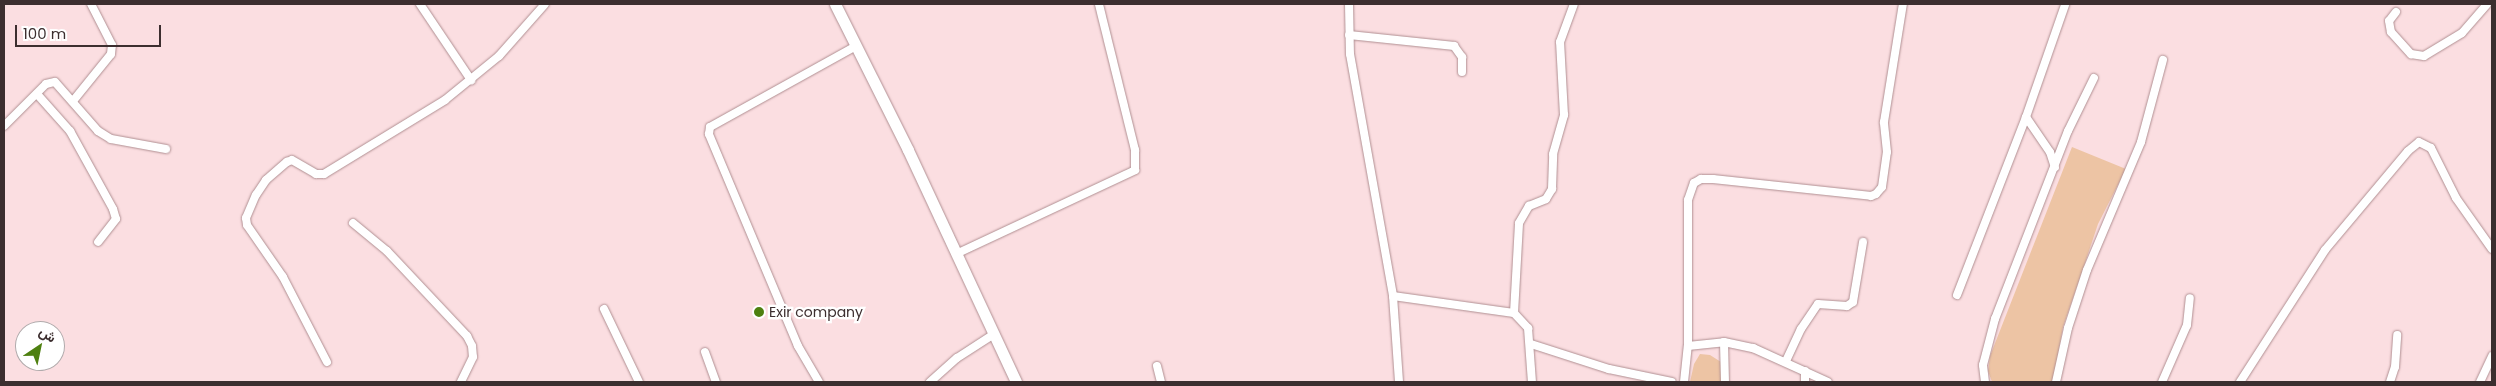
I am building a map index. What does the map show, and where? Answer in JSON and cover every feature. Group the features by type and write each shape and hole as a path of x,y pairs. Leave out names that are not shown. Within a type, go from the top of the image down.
{"main road":[{"path":"835,4 1016,382"}],"street":[{"path":"73,101 111,54 112,45 91,4"},
{"path":"420,4 471,80"},
{"path":"327,362 283,277 247,225 246,218 252,202 266,180 287,162 292,160 316,174 332,171 471,80 499,56 544,4"},
{"path":"956,254 1134,170 1135,150 1099,4"},
{"path":"1349,4 1349,35 1364,142 1393,296 1399,382"},
{"path":"1514,313 1519,223 1529,206 1546,199 1552,189 1553,154 1564,115 1560,42 1574,4"},
{"path":"1684,382 1688,346 1688,200 1694,183 1713,179 1871,196 1876,194 1882,187 1887,152 1884,122 1903,4"},
{"path":"2396,12 2389,21 2391,32 2411,54 2424,56 2462,32 2488,4"},
{"path":"1957,295 2026,117 2065,5"},
{"path":"1349,35 1454,46 1462,57 1462,72"},
{"path":"818,382 798,346 709,134 710,126 856,46"},
{"path":"2056,382 2068,328 2087,270 2141,142 2163,60"},
{"path":"1985,382 1983,365 1995,319 2075,115 2094,78"},
{"path":"4,126 46,84 55,82 98,131 111,139 166,149"},
{"path":"37,94 70,131 113,209 116,219 98,242"},
{"path":"2026,117 2050,152 2055,166"},
{"path":"2240,382 2325,250 2414,145 2424,142 2431,148 2456,198 2492,249"},
{"path":"353,223 387,251 467,336 472,346 473,357 462,382"},
{"path":"1786,361 1801,329 1818,304 1847,306 1853,302 1863,242"},
{"path":"1393,296 1514,313 1528,328 1531,344 1532,382"},
{"path":"2162,382 2188,325 2190,298"},
{"path":"604,309 639,382"},
{"path":"930,382 957,358 994,334"},
{"path":"2390,382 2395,367 2397,335"},
{"path":"1688,346 1724,342 1753,348 1786,361 1828,382"},
{"path":"1724,342 1725,382"},
{"path":"1531,344 1609,369 1672,382"},
{"path":"705,352 716,382"},
{"path":"2480,382 2492,356"},
{"path":"1157,366 1161,382"},
{"path":"1805,371 1805,382"},
{"path":"2485,374 2491,382"}],"shaded area":[{"path":"2072,147 2126,169 2098,224 2063,327 2053,382 1992,382 1988,371 1990,356"},
{"path":"1700,354 1710,355 1721,362 1721,382 1690,382 1694,364"}],"place":[{"name":"Exir company","path":"759,312"}]}
